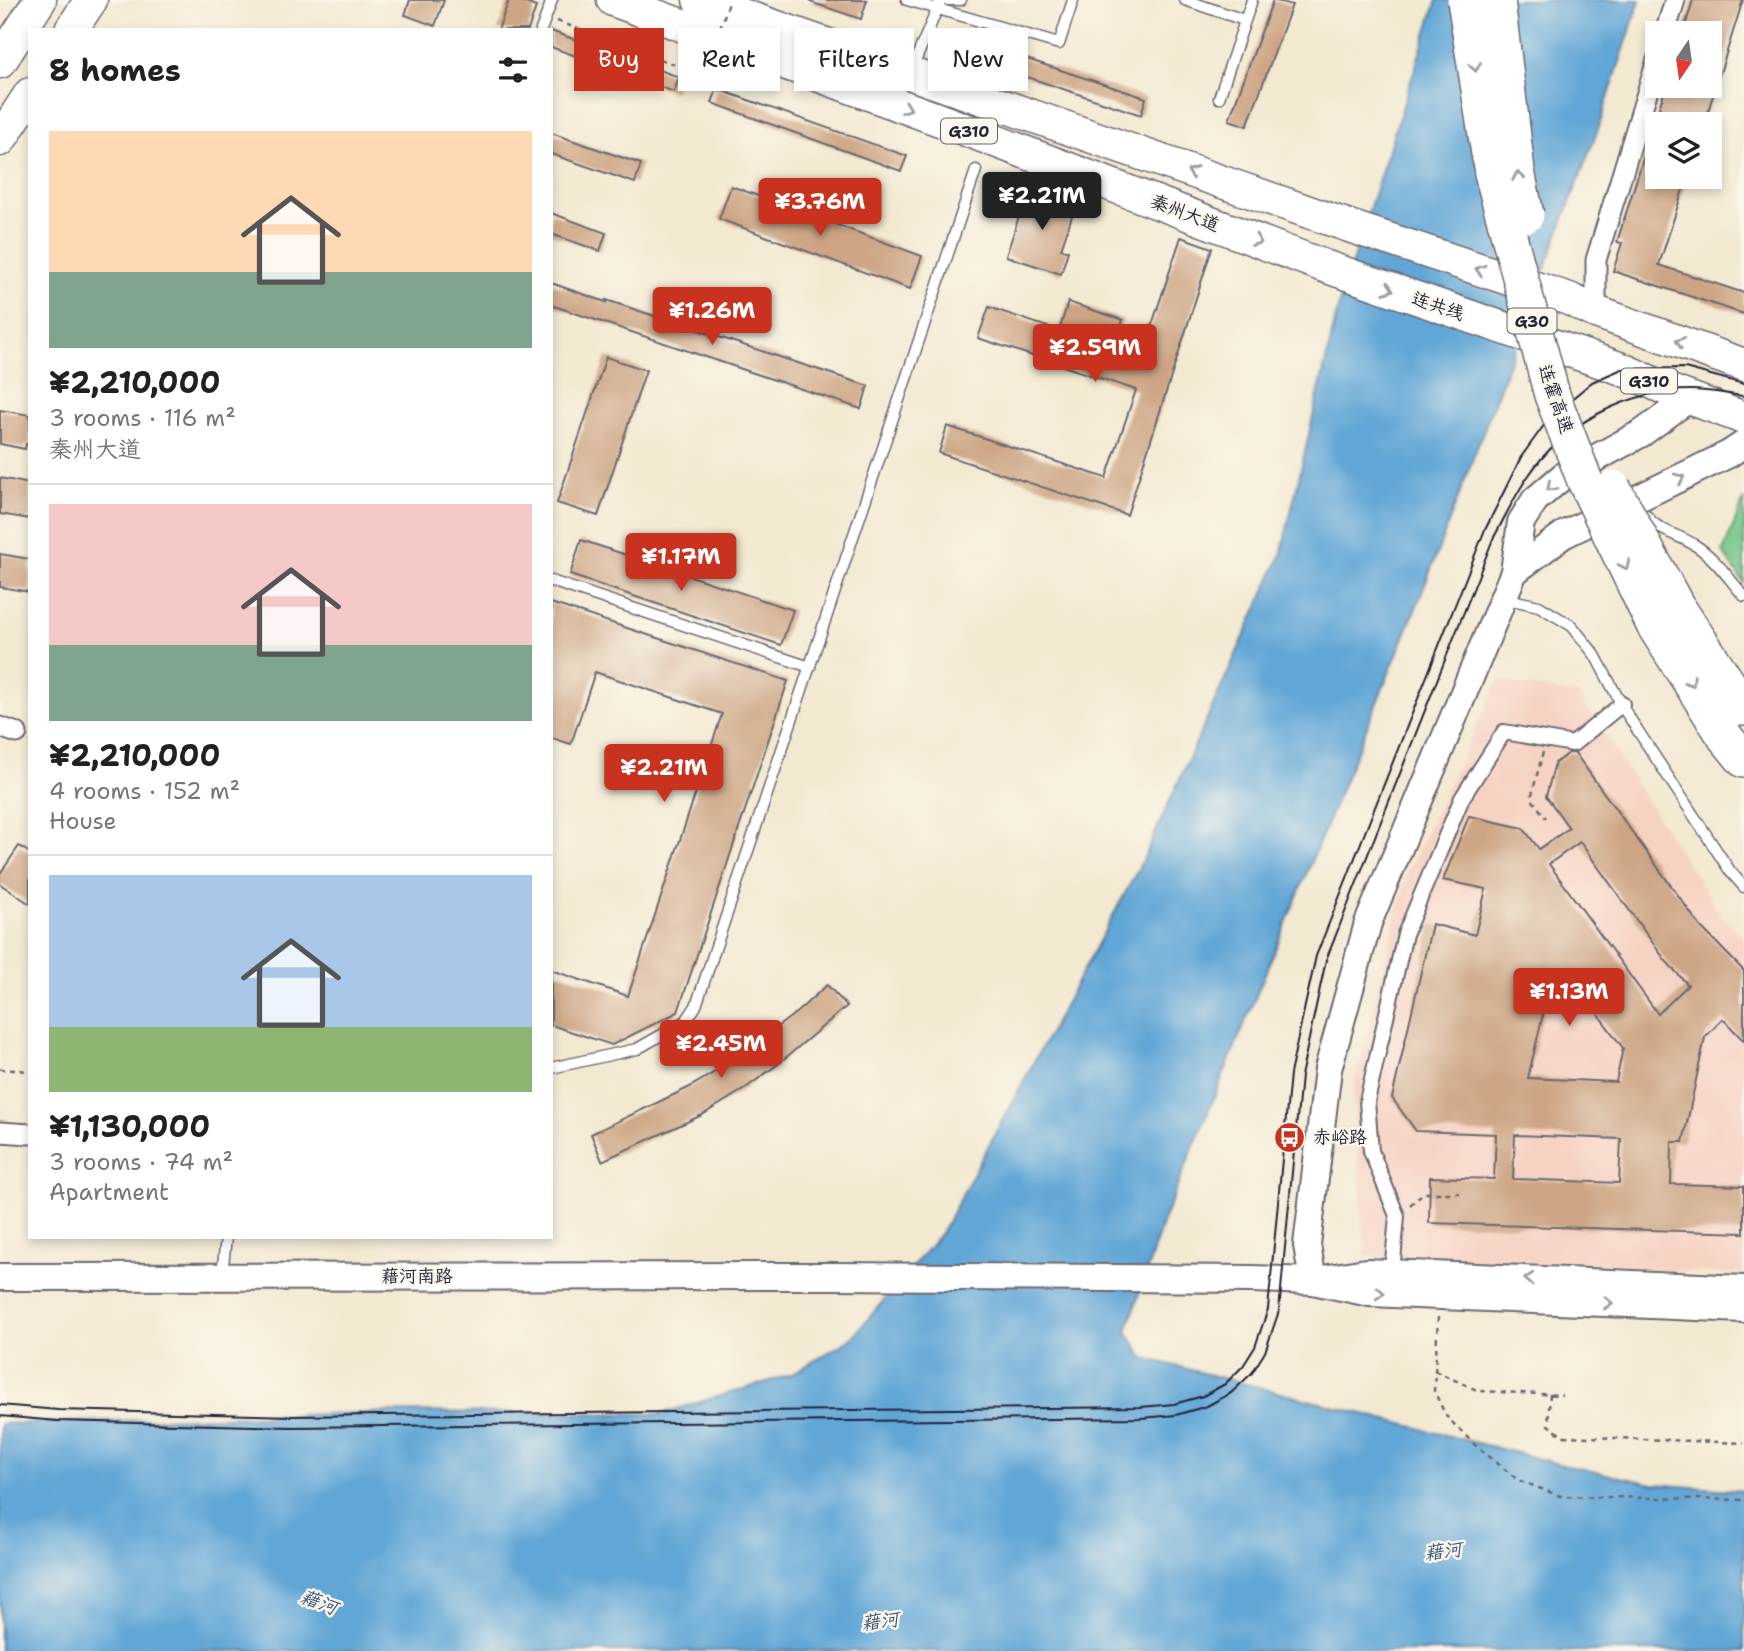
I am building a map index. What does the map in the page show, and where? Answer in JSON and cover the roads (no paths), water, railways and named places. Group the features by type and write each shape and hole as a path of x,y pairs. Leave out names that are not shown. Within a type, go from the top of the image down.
{"highway":[{"path":"33,28 40,0"},
{"path":"58,28 76,0"},
{"path":"72,28 91,0"},
{"name":"秦州大道","path":"613,0 948,123 1324,266"},
{"name":"G310","path":"699,0 794,33"},
{"name":"连霍高速","path":"1465,0 1492,173 1552,395 1585,481 1665,615 1744,708"},
{"name":"连霍高速","path":"1497,0 1517,172 1542,290 1606,476 1665,615 1726,738 1744,760"},
{"path":"0,140 28,49"},
{"name":"G310","path":"914,75 1582,306 1744,365"},
{"path":"0,116 21,77"},
{"name":"连共线","path":"1324,266 1622,369 1690,398"},
{"name":"G310","path":"1690,398 1744,418"}],"main road":[{"path":"1313,1281 1307,1245 1328,1069 1335,1042 1368,923 1514,572 1521,522 1535,500 1563,476 1642,433 1690,398"},
{"path":"1514,572 1563,535 1729,454 1744,444"},
{"path":"1313,1281 1366,1272 1744,1289"},
{"name":"藉河南路","path":"0,1277 834,1276 1313,1281"},
{"path":"1313,1281 1370,1293 1744,1309"}],"street":[{"path":"1669,21 1675,0"},
{"path":"1582,306 1645,98"},
{"path":"1392,1273 1397,1216 1371,1152 1367,1101 1405,934 1462,797 1504,732 1573,744 1622,704"},
{"path":"0,1132 28,1134"}],"lane":[{"path":"542,28 552,0"},
{"path":"907,0 941,3 961,0"},
{"path":"941,3 1059,44 1073,0"},
{"path":"1185,0 1244,20"},
{"path":"1219,98 1252,0"},
{"path":"914,65 941,3"},
{"path":"553,1068 637,1049 686,1021 696,1006 976,170"},
{"path":"1636,500 1653,524 1693,544 1708,555 1744,596"},
{"path":"553,582 810,667"},
{"path":"1503,598 1539,606 1572,626 1595,655 1622,704 1730,871 1744,887"},
{"path":"222,1276 226,1239"}],"water":[{"name":"藉河","path":"1437,0 1640,0 1598,129 1418,603 1163,1221 1127,1331 1144,1358 1563,1465 1654,1484 1744,1491 1744,1651 0,1651 0,1424 394,1412 660,1414 790,1375 851,1339 942,1232 1143,860 1281,555 1340,300"}],"tram line":[{"path":"0,1405 58,1410 292,1416 1141,1407 1174,1404 1203,1396 1225,1384 1243,1366 1255,1347 1268,1309 1290,1074 1316,956 1484,532 1521,457 1550,417 1592,382 1622,369 1685,368 1744,384"},
{"path":"0,1416 57,1421 292,1427 1141,1418 1176,1415 1207,1406 1231,1393 1252,1373 1265,1352 1279,1311 1301,1076 1326,960 1493,539 1522,485 1541,459 1558,441 1598,414 1643,396 1667,392 1697,390 1744,396"}],"place":[{"name":"赤峪路","path":"1290,1137"}]}
